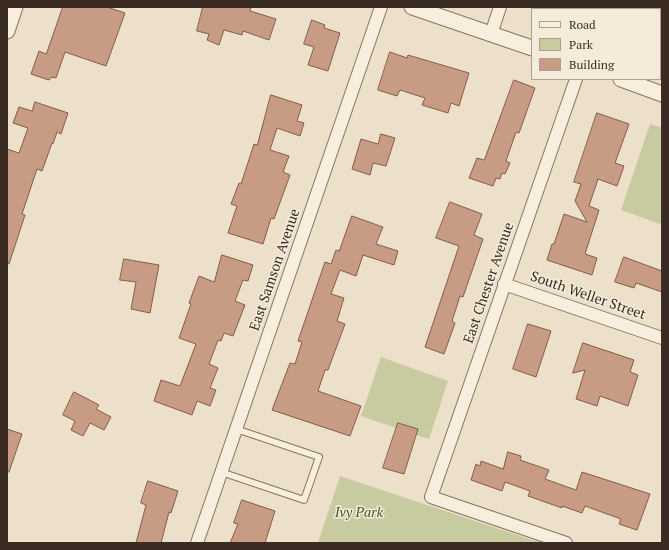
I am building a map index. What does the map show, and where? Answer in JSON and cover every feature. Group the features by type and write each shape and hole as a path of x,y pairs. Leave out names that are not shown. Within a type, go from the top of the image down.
{"street":[{"path":"7,31 15,7"},
{"name":"East Samson Avenue","path":"197,543 381,7"},
{"path":"412,7 531,48"},
{"path":"491,34 500,7"},
{"name":"East Chester Avenue","path":"566,543 431,497 576,80"},
{"path":"624,80 662,94"},
{"name":"South Weller Street","path":"504,284 662,338"}],"lane":[{"path":"221,472 304,500 319,457 236,429"}],"green space":[{"path":"650,124 662,128 662,219 660,224 621,210"},
{"path":"381,357 448,381 429,439 361,416"},
{"name":"Ivy Park","path":"340,476 541,543 318,543"}],"building":[{"path":"63,7 107,7 125,13 106,66 65,52 56,78 52,77 49,80 31,74 39,51 46,54"},
{"path":"203,7 251,7 250,11 276,19 269,40 243,31 242,35 224,30 219,45 207,40 209,34 197,31"},
{"path":"312,20 325,25 324,28 340,33 328,71 308,65 314,47 304,44"},
{"path":"390,52 407,58 408,55 469,73 459,106 451,103 448,113 422,105 425,98 400,90 397,96 378,90"},
{"path":"514,80 535,88 519,133 516,132 506,161 510,163 505,174 502,173 500,179 496,178 493,186 469,178 477,158 484,160"},
{"path":"271,95 302,105 297,121 304,123 300,136 277,128 270,150 289,156 283,172 290,175 274,219 271,218 263,244 228,233 237,206 231,204 239,183 241,184 254,144 257,145"},
{"path":"35,102 68,113 61,134 57,132 53,144 52,143 42,171 37,169 22,214 25,215 9,264 7,263 7,149 19,153 28,128 13,123 19,107 32,111"},
{"path":"597,113 629,124 615,163 624,166 617,186 598,179 589,206 599,210 585,254 597,258 592,275 547,260 564,214 587,222 575,201 581,184 574,182"},
{"path":"381,134 395,138 386,166 373,163 370,175 352,169 361,139 378,144"},
{"path":"450,202 482,214 474,235 483,239 463,297 460,296 452,321 455,323 444,354 425,347 459,246 436,238"},
{"path":"352,216 383,227 376,244 398,251 394,265 363,255 356,276 340,270 331,294 344,298 337,321 345,324 328,370 325,370 318,391 361,406 350,436 272,410 290,363 295,364 302,342 298,341 325,262 331,264 336,250 339,251"},
{"path":"222,255 253,265 248,281 243,280 235,301 245,305 233,336 224,333 221,341 218,340 209,364 218,368 210,388 216,390 210,406 197,401 192,415 154,401 161,380 180,386 196,344 179,338 191,304 189,303 199,276 214,282"},
{"path":"624,257 662,271 662,292 636,283 634,288 615,282"},
{"path":"124,259 159,265 150,313 131,309 136,282 120,280"},
{"path":"528,324 551,331 536,377 513,369"},
{"path":"583,343 634,360 630,372 638,375 628,406 600,396 597,406 576,399 585,370 573,373"},
{"path":"74,392 99,405 96,409 111,417 104,430 90,423 83,436 71,430 75,421 63,415"},
{"path":"398,423 418,429 404,474 383,468"},
{"path":"7,429 22,434 9,472 7,472"},
{"path":"508,452 521,456 520,460 549,470 545,479 576,490 582,472 650,494 637,530 619,524 621,519 585,506 582,513 562,506 562,508 528,496 530,491 505,482 502,491 471,480 476,464 480,466 481,461 503,469"},
{"path":"148,481 178,491 171,513 169,512 161,543 136,543 146,505 141,503"},
{"path":"242,500 275,511 265,543 230,543 238,524 234,523"}]}
